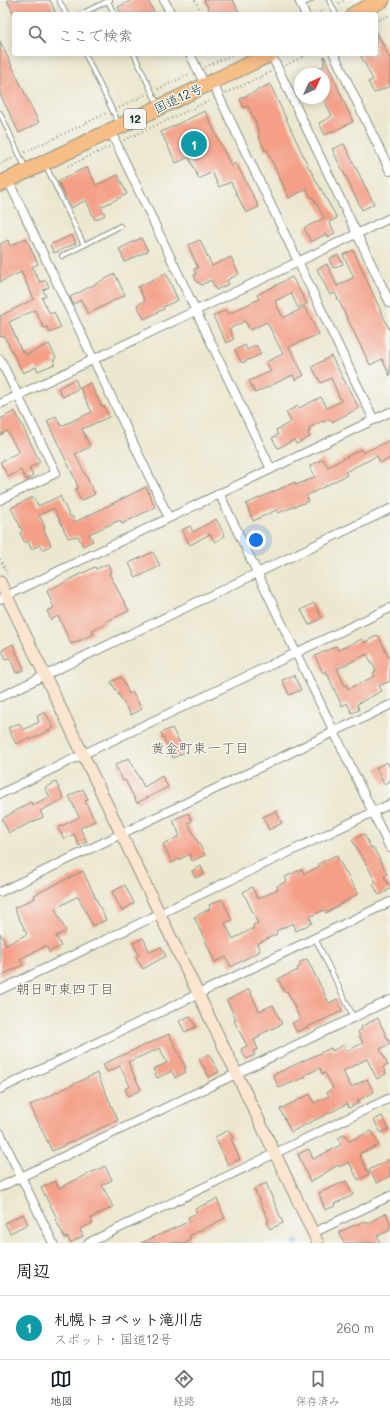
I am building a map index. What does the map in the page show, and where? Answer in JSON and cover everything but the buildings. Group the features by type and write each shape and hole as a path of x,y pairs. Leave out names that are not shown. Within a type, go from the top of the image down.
{"highway":[{"path":"358,12 382,0"},
{"name":"国道12号","path":"4,182 27,170 47,168 115,133 159,107 266,56"}],"street":[{"path":"164,0 170,12"},
{"path":"300,2 304,12"},
{"path":"191,56 208,84 219,96 374,420"},
{"path":"271,56 390,303"},
{"path":"335,56 390,171"},
{"path":"115,133 270,469"},
{"path":"4,182 93,360 169,518"},
{"path":"0,404 390,218"},
{"path":"0,359 56,473 0,500"},
{"path":"3,597 390,412"},
{"path":"219,493 390,848"},
{"path":"0,697 390,509"},
{"path":"0,582 3,597 45,675 159,914 199,994 274,1154 316,1238 390,1196"},
{"path":"0,794 390,608"},
{"path":"0,892 390,705"},
{"path":"0,990 390,804"},
{"path":"0,1089 390,902"},
{"path":"0,1187 390,1000"},
{"path":"88,1243 390,1098"},
{"path":"0,1133 53,1243"}],"lane":[{"path":"59,0 65,12"},
{"path":"300,2 311,0"},
{"path":"329,0 335,12"},
{"path":"85,12 109,1 113,12"},
{"path":"86,56 115,133"},
{"path":"135,56 159,107"},
{"path":"0,113 27,170"},
{"path":"47,168 84,245"},
{"path":"62,256 120,226"},
{"path":"315,938 354,1018"}],"path":[{"path":"196,0 201,12"},
{"path":"378,20 390,15"},
{"path":"47,168 115,133 219,96 278,69 301,56"}],"waterway":[{"path":"294,1243 297,1241 298,1243"}],"place":[{"name":"札幌トヨペット滝川店","path":"194,144"}],"district":[{"name":"黄金町東一丁目","path":"200,748"},
{"name":"朝日町東四丁目","path":"65,989"}]}
